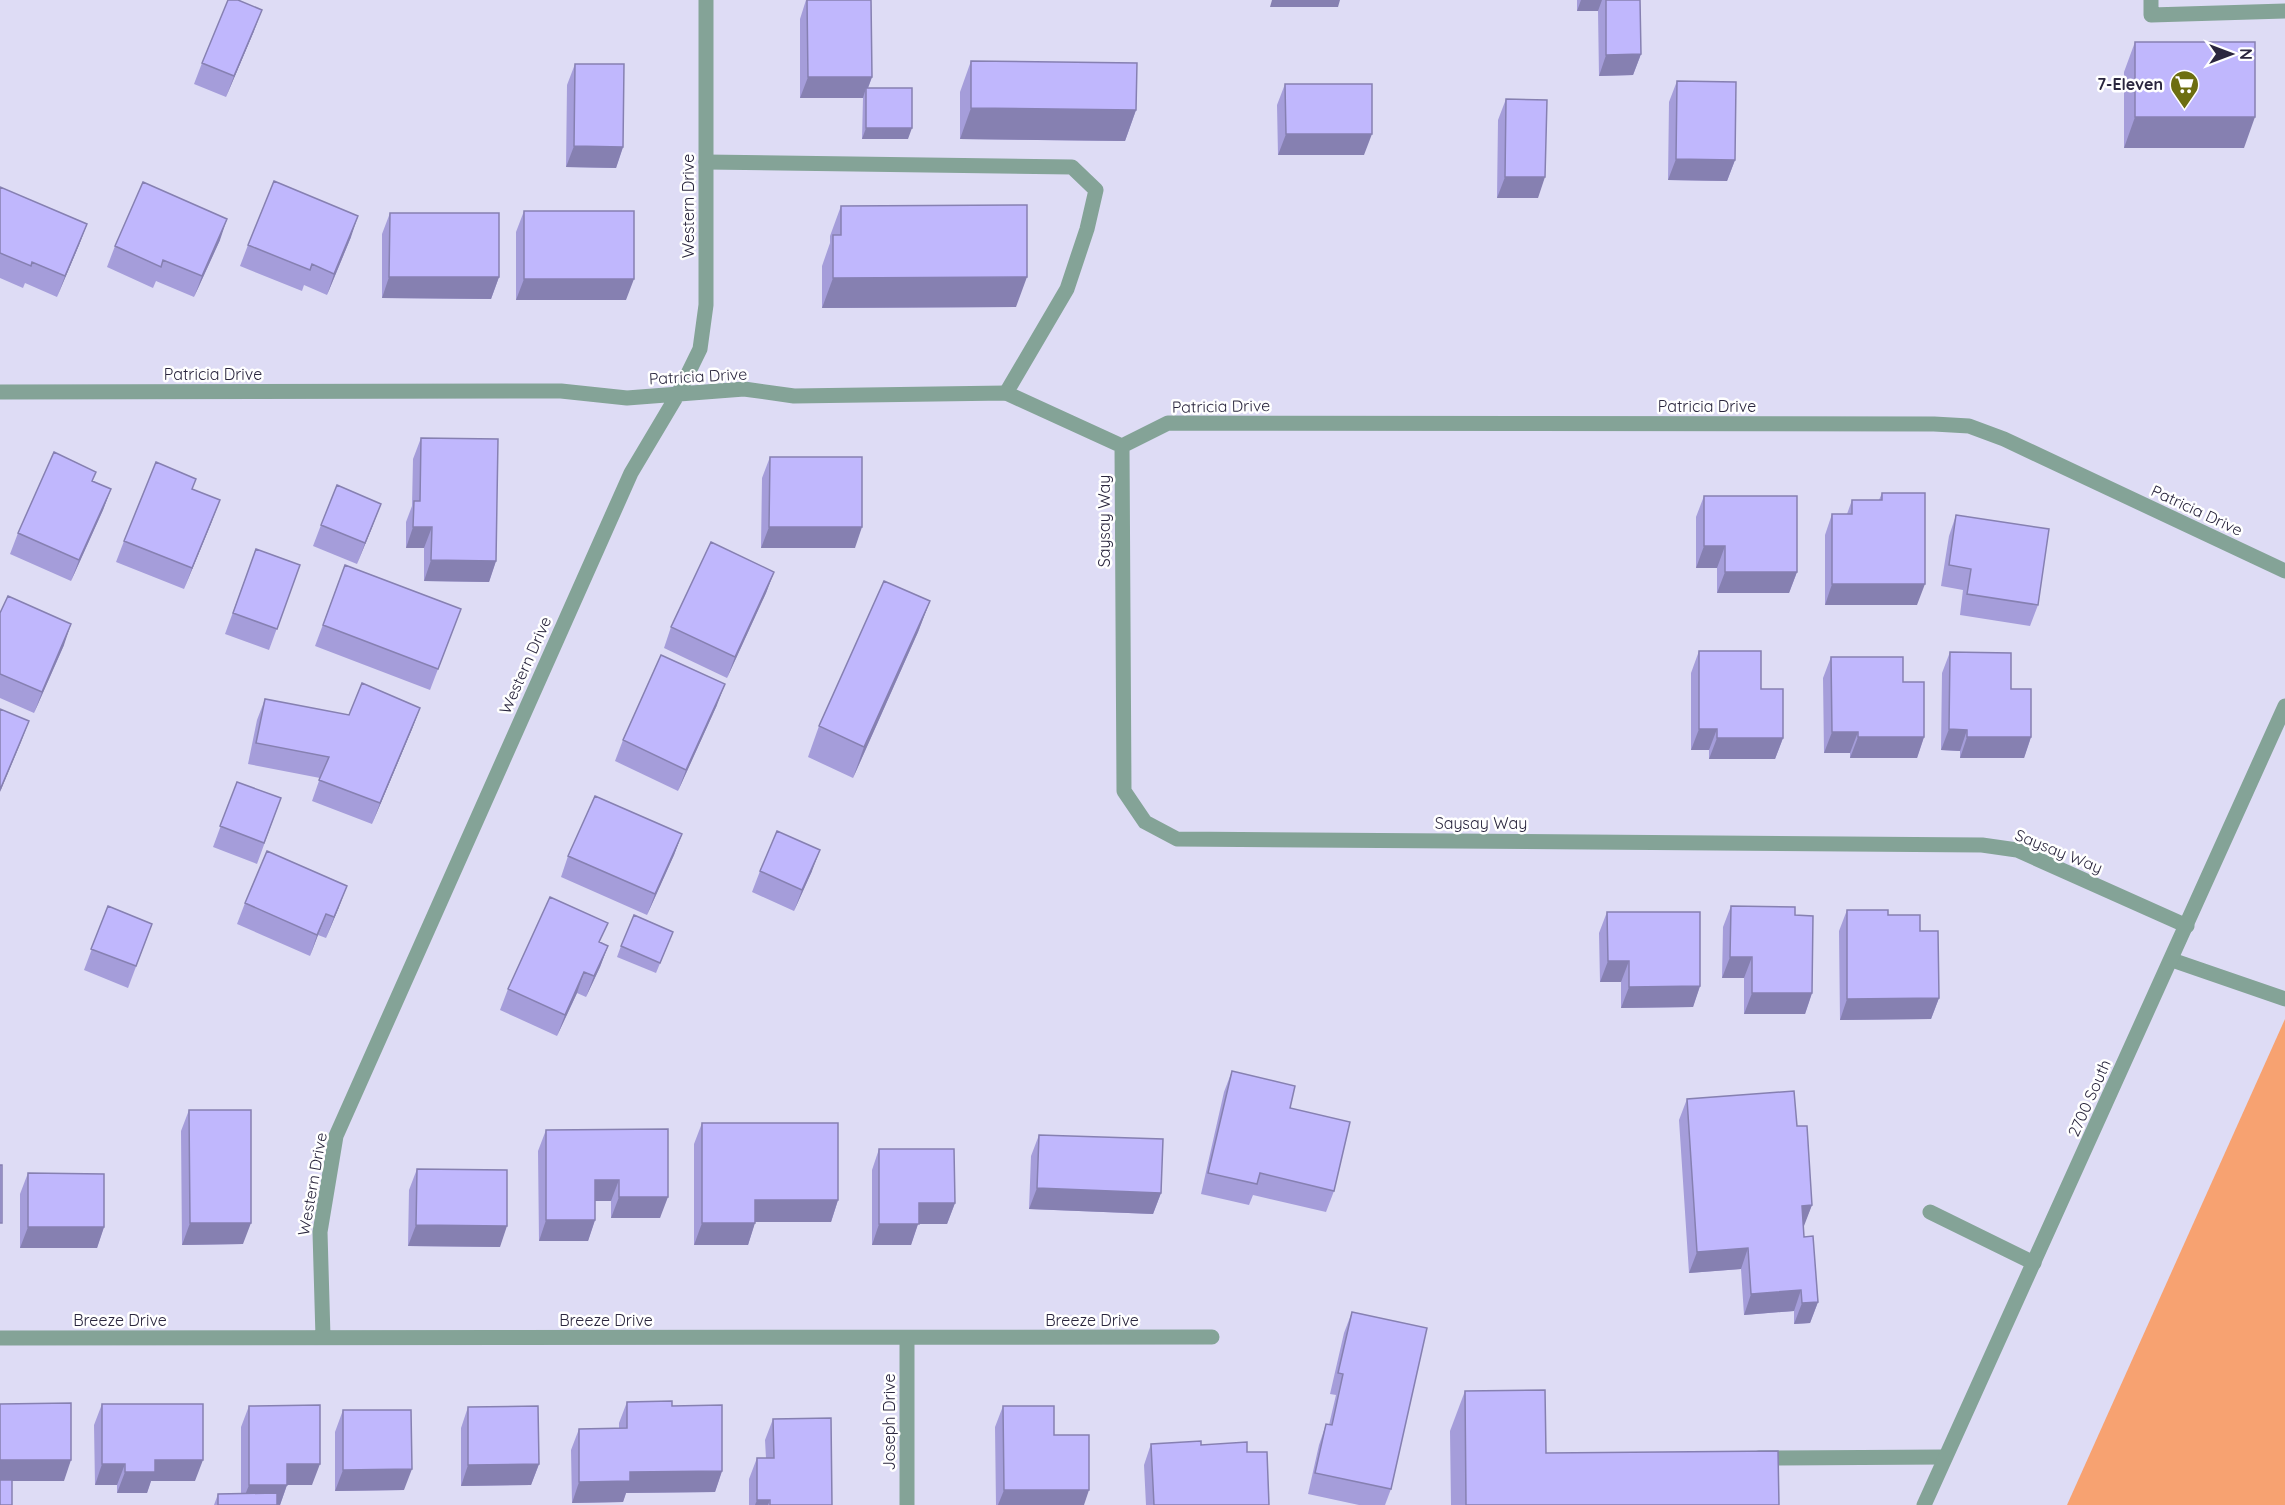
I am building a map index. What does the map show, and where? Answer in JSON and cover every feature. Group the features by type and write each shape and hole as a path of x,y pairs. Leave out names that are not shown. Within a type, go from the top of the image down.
{"street":[{"name":"Western Drive","path":"323,1338 320,1233 336,1136 632,473 678,394 700,349 706,305 706,0"},
{"path":"2151,0 2151,15 2285,11"},
{"path":"706,162 1071,167 1096,190 1087,229 1067,289 1006,393"},
{"name":"Patricia Drive","path":"0,392 561,392 627,398 744,389 794,396 1006,393 1122,446 1168,423 1934,424 1969,426 2004,438 2285,571"},
{"name":"Saysay Way","path":"1122,446 1124,791 1145,822 1177,839 1982,845 2018,850 2187,926"},
{"name":"2700 South","path":"1924,1505 2285,706"},
{"path":"2172,960 2285,999"},
{"path":"1930,1212 2034,1263"},
{"name":"Breeze Drive","path":"0,1338 1212,1338"},
{"name":"Joseph Drive","path":"907,1505 908,1339"},
{"path":"1748,1458 1945,1457"}],"shaded area":[{"path":"2285,1019 2285,1505 2067,1505"}],"building":[{"path":"228,0 238,0 262,10 234,76 202,63"},
{"path":"807,0 871,0 872,77 808,77"},
{"path":"1606,0 1640,0 1641,54 1606,55"},
{"path":"2135,42 2255,42 2255,117 2135,117"},
{"path":"971,61 1137,63 1136,110 971,108"},
{"path":"575,64 624,64 623,147 574,146"},
{"path":"1677,81 1736,82 1735,160 1676,159"},
{"path":"1285,84 1372,84 1372,134 1286,134"},
{"path":"866,88 912,88 912,128 866,128"},
{"path":"1506,99 1547,100 1545,177 1505,177"},
{"path":"274,181 358,216 334,274 312,264 310,270 248,245"},
{"path":"143,182 227,219 202,276 163,260 161,267 115,246"},
{"path":"0,187 87,224 65,276 32,262 31,266 0,253"},
{"path":"1027,205 1027,277 833,278 833,235 841,235 841,206"},
{"path":"524,211 634,211 634,279 524,279"},
{"path":"390,213 499,213 499,277 389,277"},
{"path":"421,438 498,439 496,561 431,560 432,527 413,527 414,501 420,501"},
{"path":"54,452 96,472 92,481 111,489 79,560 18,533"},
{"path":"770,457 862,457 862,527 769,527"},
{"path":"156,462 196,479 192,489 220,500 192,568 124,541"},
{"path":"337,485 381,504 365,543 321,525"},
{"path":"1882,493 1925,493 1925,584 1832,584 1832,514 1852,514 1852,500 1882,500"},
{"path":"1704,496 1797,496 1797,572 1725,572 1725,546 1704,546"},
{"path":"1956,515 2049,529 2038,605 1967,594 1971,569 1949,565"},
{"path":"711,542 774,572 735,657 671,627"},
{"path":"256,549 300,565 277,629 233,613"},
{"path":"345,565 461,609 438,669 323,625"},
{"path":"884,581 930,601 864,747 819,726"},
{"path":"8,596 71,624 42,692 0,674 0,613"},
{"path":"1699,651 1761,651 1761,689 1783,689 1783,738 1717,738 1717,729 1699,729"},
{"path":"1950,652 2011,653 2011,689 2031,689 2031,737 1967,737 1967,730 1949,729"},
{"path":"661,655 725,684 686,770 623,740"},
{"path":"1831,657 1903,657 1903,682 1924,682 1924,737 1858,737 1858,732 1832,732"},
{"path":"362,683 420,708 380,803 319,780 329,757 256,743 265,699 349,715"},
{"path":"0,709 29,721 0,790"},
{"path":"237,782 281,798 264,843 220,826"},
{"path":"595,796 682,834 655,894 568,856"},
{"path":"777,831 820,850 802,890 760,871"},
{"path":"267,851 347,886 334,917 326,914 317,935 245,903"},
{"path":"550,897 608,923 599,942 608,946 594,976 584,972 565,1015 508,989"},
{"path":"108,906 152,924 136,966 91,949"},
{"path":"1731,906 1795,907 1795,915 1813,916 1812,993 1752,993 1752,957 1730,957"},
{"path":"1847,910 1888,910 1888,915 1920,915 1920,931 1938,931 1939,998 1847,999"},
{"path":"1607,912 1700,912 1700,986 1629,987 1629,961 1608,961"},
{"path":"634,915 673,932 660,963 621,946"},
{"path":"1232,1071 1295,1086 1290,1108 1350,1122 1334,1191 1260,1173 1257,1184 1208,1173"},
{"path":"1794,1091 1797,1126 1807,1126 1812,1205 1802,1206 1804,1237 1813,1236 1818,1302 1802,1303 1801,1290 1751,1294 1748,1248 1697,1252 1687,1099"},
{"path":"189,1110 251,1110 251,1223 190,1223"},
{"path":"702,1123 838,1123 838,1200 755,1200 755,1223 702,1223"},
{"path":"668,1129 668,1197 619,1197 619,1180 595,1180 595,1220 546,1220 546,1130"},
{"path":"1039,1135 1163,1139 1161,1193 1037,1188"},
{"path":"879,1149 954,1149 955,1203 919,1203 919,1224 879,1224"},
{"path":"0,1165 2,1165 2,1223 0,1223"},
{"path":"417,1169 507,1170 507,1226 416,1225"},
{"path":"28,1173 104,1174 104,1227 28,1227"},
{"path":"1352,1312 1427,1328 1391,1489 1315,1473 1326,1424 1332,1425 1343,1374 1338,1373"},
{"path":"1545,1390 1546,1453 1778,1451 1779,1505 1466,1505 1465,1391"},
{"path":"672,1401 672,1406 722,1405 722,1471 630,1472 630,1481 579,1482 579,1429 627,1428 627,1402"},
{"path":"71,1403 71,1460 0,1460 0,1404"},
{"path":"102,1404 203,1404 203,1460 155,1460 155,1472 125,1472 125,1464 102,1464"},
{"path":"320,1405 320,1464 287,1464 287,1485 249,1485 249,1406"},
{"path":"538,1406 539,1464 468,1465 468,1407"},
{"path":"1003,1406 1054,1406 1054,1435 1089,1435 1089,1490 1004,1490"},
{"path":"343,1410 411,1410 412,1469 343,1470"},
{"path":"831,1418 832,1505 770,1505 770,1500 757,1500 757,1458 774,1458 773,1419"},
{"path":"1201,1441 1201,1445 1247,1442 1247,1452 1267,1452 1269,1505 1154,1505 1151,1444"},
{"path":"0,1480 12,1480 12,1505 0,1505"},
{"path":"277,1493 277,1505 218,1505 218,1494"}],"place":[{"name":"7-Eleven","path":"2184,110"}]}
